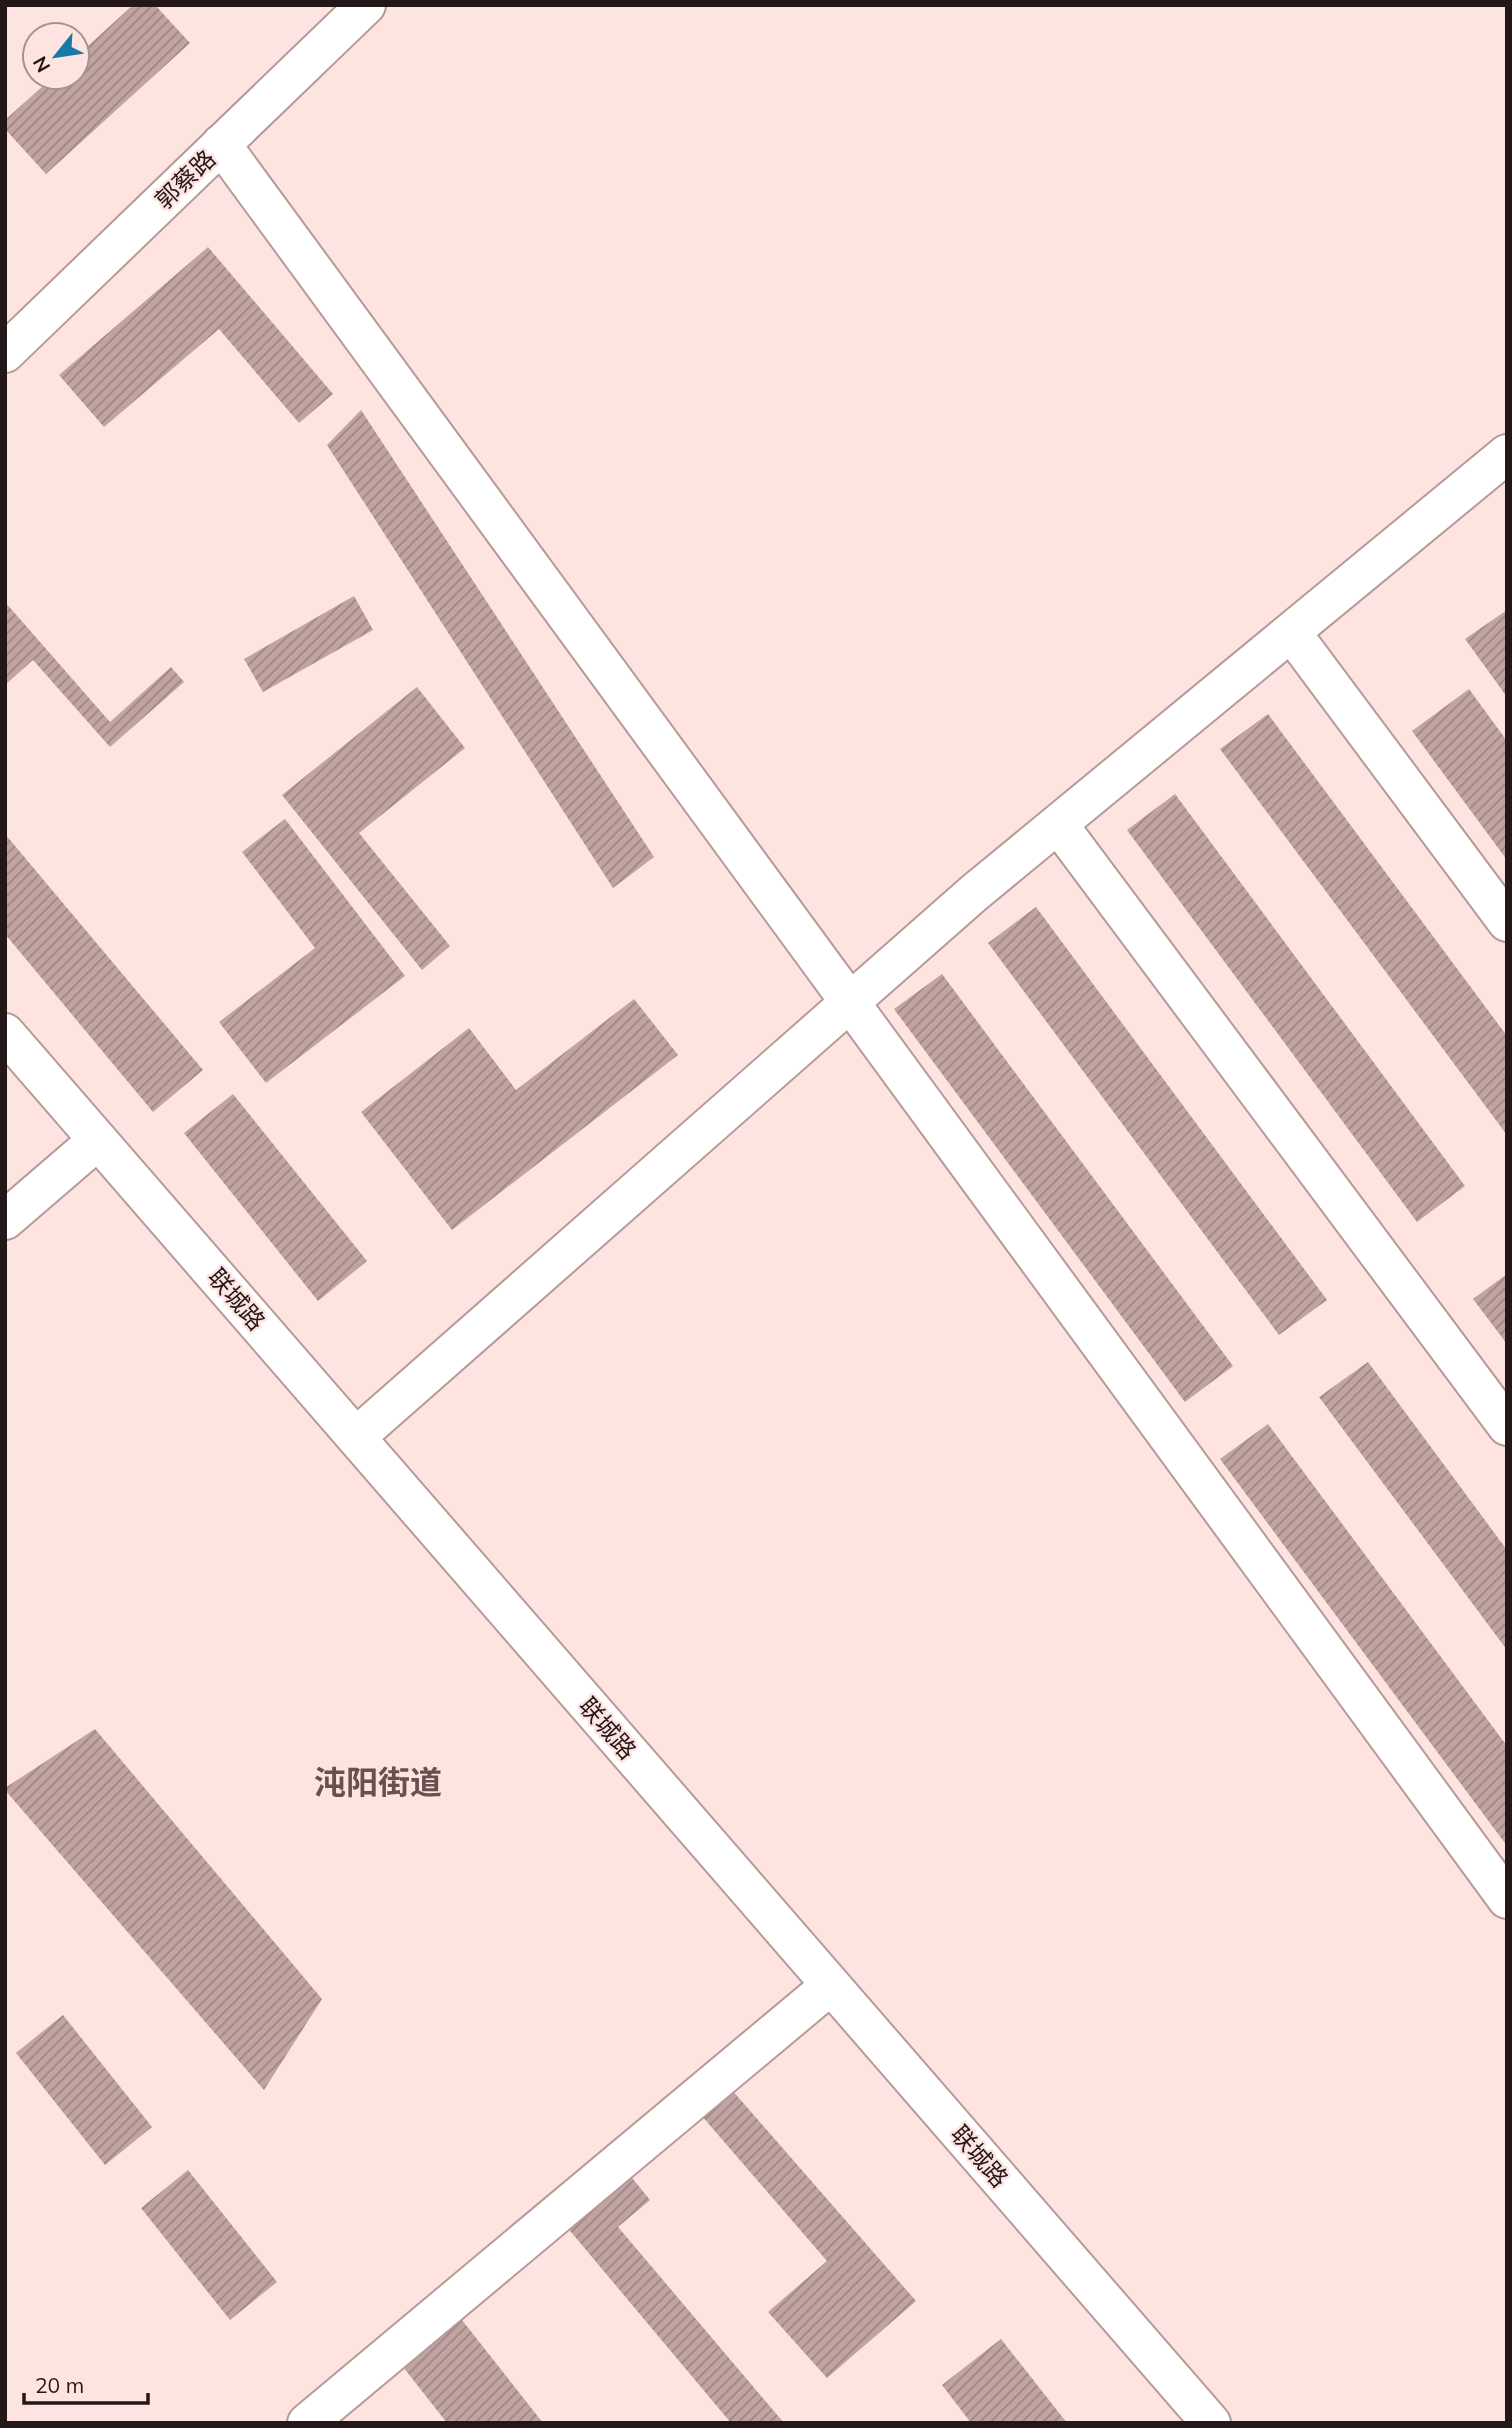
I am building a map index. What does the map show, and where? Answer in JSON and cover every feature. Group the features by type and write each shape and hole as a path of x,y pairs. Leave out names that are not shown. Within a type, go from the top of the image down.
{"street":[{"name":"郭蔡路","path":"5,353 366,5"},
{"path":"222,144 1507,1899"},
{"path":"356,1437 974,893 1507,454"},
{"path":"1291,632 1507,922"},
{"path":"1058,824 1507,1426"},
{"name":"联城路","path":"5,1033 1211,2423"},
{"path":"5,1220 98,1140"},
{"path":"307,2423 831,1985"}],"building":[{"path":"133,5 155,5 190,43 46,174 5,129 5,120 37,91 91,91 91,43"},
{"path":"208,247 333,394 299,423 219,329 104,427 59,375"},
{"path":"361,410 654,857 613,888 327,445"},
{"path":"354,596 373,630 263,692 244,659"},
{"path":"5,602 110,722 171,667 184,682 110,747 33,660 5,685"},
{"path":"1507,610 1507,697 1465,639"},
{"path":"417,687 465,748 359,833 450,946 422,970 282,795"},
{"path":"1469,689 1507,741 1507,860 1412,731"},
{"path":"1268,714 1507,1036 1507,1135 1220,749"},
{"path":"1175,794 1465,1186 1417,1222 1127,830"},
{"path":"285,819 405,976 266,1083 219,1022 315,948 242,852"},
{"path":"5,834 203,1070 153,1112 5,934"},
{"path":"1036,907 1327,1300 1279,1335 988,943"},
{"path":"942,974 1233,1366 1185,1402 894,1009"},
{"path":"634,999 678,1055 452,1230 361,1112 469,1028 516,1090"},
{"path":"233,1094 367,1261 318,1301 184,1133"},
{"path":"1507,1274 1507,1344 1473,1299"},
{"path":"1368,1362 1507,1550 1507,1650 1319,1397"},
{"path":"1268,1424 1507,1746 1507,1846 1220,1459"},
{"path":"95,1729 322,1999 264,2090 5,1790"},
{"path":"63,2015 152,2127 105,2165 16,2053"},
{"path":"731,2089 916,2301 827,2378 768,2312 827,2261 701,2115"},
{"path":"188,2170 277,2282 230,2320 141,2208"},
{"path":"628,2173 650,2200 618,2227 784,2423 731,2423 566,2226"},
{"path":"462,2320 543,2423 447,2423 403,2367"},
{"path":"1001,2339 1067,2423 971,2423 942,2385"}],"district":[{"name":"沌阳街道","path":"378,1782"}]}
